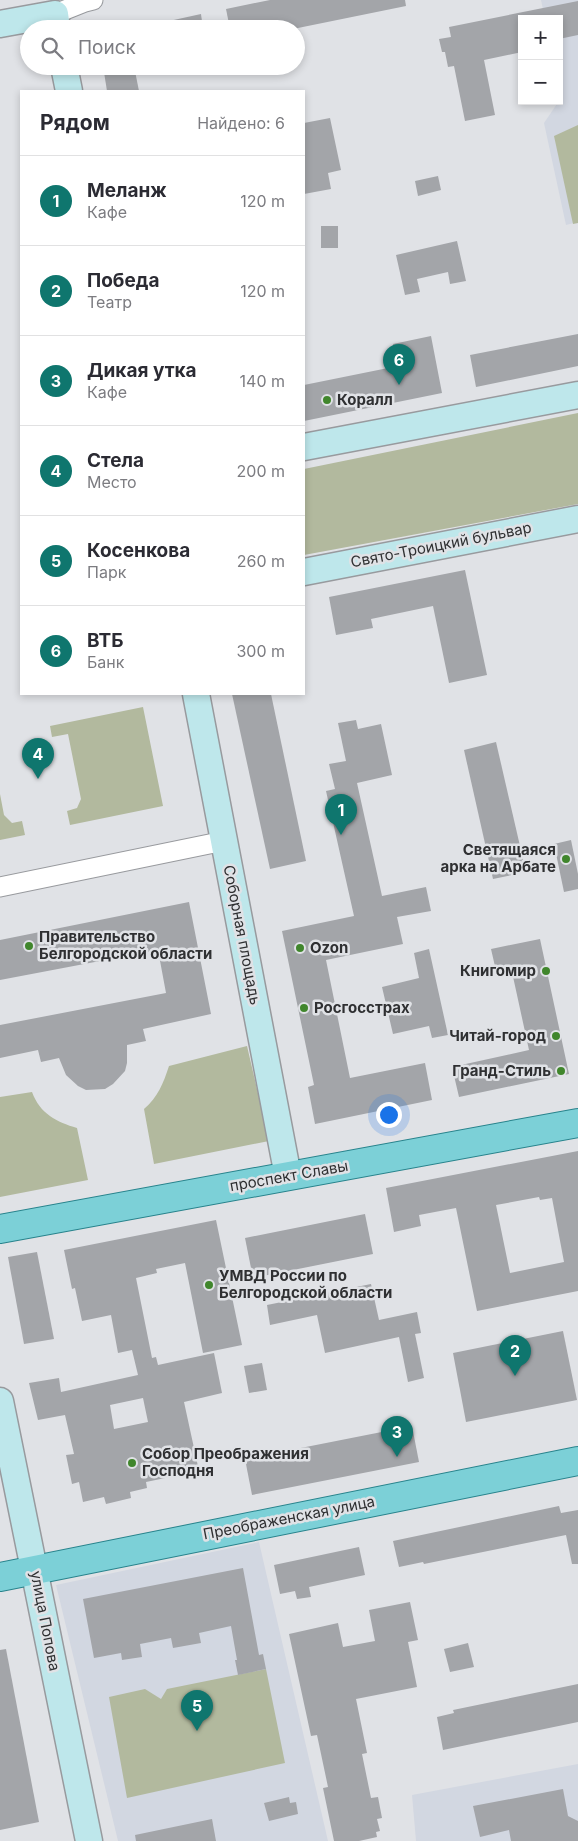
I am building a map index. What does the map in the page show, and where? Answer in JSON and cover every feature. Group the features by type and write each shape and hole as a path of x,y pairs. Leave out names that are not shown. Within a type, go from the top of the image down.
{"main road":[{"name":"проспект Славы","path":"0,1229 578,1123"},
{"name":"Преображенская улица","path":"0,1577 578,1461"}],"street":[{"path":"59,20 85,2 93,0"},
{"path":"0,24 20,23"},
{"path":"66,75 69,90"},
{"path":"305,447 578,396"},
{"name":"Свято-Троицкий бульвар","path":"305,572 578,519"},
{"name":"Соборная площадь","path":"196,695 288,1176"},
{"path":"0,888 224,841"},
{"name":"улица Попова","path":"0,1401 89,1841"}],"shaded area":[{"path":"541,0 578,0 578,222 566,225 544,123 556,105 563,105 563,15 544,15"},
{"path":"259,1542 328,1841 118,1841 56,1585"},
{"path":"578,1764 578,1841 416,1841 412,1795"}],"green space":[{"path":"578,125 578,223 573,224 554,136"},
{"path":"578,413 578,504 305,555 305,469"},
{"path":"143,707 163,806 70,825 67,811 77,808 81,799 68,734 52,737 50,726"},
{"path":"0,794 4,815 12,823 22,821 25,835 0,840"},
{"path":"247,1046 269,1141 154,1164 144,1109 160,1090 169,1066"},
{"path":"32,1092 35,1100 50,1116 77,1128 88,1180 0,1197 0,1097"},
{"path":"266,1669 285,1763 127,1798 109,1697 145,1689 161,1699 167,1689"}],"building":[{"path":"270,0 405,0 406,6 305,27 305,20 228,20 226,9"},
{"path":"578,1 578,35 563,38 563,15 518,15 518,53 484,60 495,115 465,121 454,66 448,67 445,52 442,52 439,39 451,37 449,27"},
{"path":"201,14 202,20 174,20"},
{"path":"104,75 136,75 139,90 107,90"},
{"path":"330,118 341,170 328,173 331,189 305,194 305,123"},
{"path":"438,176 441,190 418,196 415,181"},
{"path":"321,226 338,226 338,248 321,248"},
{"path":"457,241 466,281 450,284 448,272 417,279 420,292 405,295 396,255"},
{"path":"578,334 578,366 476,387 470,355"},
{"path":"431,336 442,393 305,421 305,385 398,366 393,344"},
{"path":"465,570 487,675 449,683 433,606 371,619 373,628 336,635 329,597"},
{"path":"232,695 271,695 306,861 270,869"},
{"path":"356,720 358,729 381,724 392,775 357,783 382,896 426,887 431,911 397,917 403,944 326,960 350,1078 425,1063 432,1100 315,1124 308,1087 314,1085 282,931 354,916 326,791 335,789 329,764 346,761 338,723"},
{"path":"496,742 526,872 493,879 464,750"},
{"name":"Светящаяся арка на Арбате","path":"571,840 578,874 578,889 564,892 554,844"},
{"path":"189,902 211,1014 143,1029 146,1041 127,1045 125,1071 113,1084 105,1089 86,1090 78,1086 66,1075 59,1058 41,1062 38,1050 0,1058 0,1025 166,993 158,950 0,980 0,940"},
{"path":"540,939 569,1074 459,1097 452,1067 529,1050 512,972 497,975 491,949"},
{"path":"429,949 448,1035 432,1038 429,1026 393,1034 382,987 419,978 414,953"},
{"path":"578,1151 578,1291 477,1311 456,1208 419,1215 421,1226 394,1232 386,1188","holes":["539,1197 540,1200 552,1198 564,1262 510,1273 496,1205"]},
{"path":"365,1214 373,1254 253,1278 245,1238"},
{"path":"216,1220 242,1345 203,1353 185,1263 156,1269 157,1273 136,1278 152,1358 156,1357 158,1365 214,1353 222,1393 184,1402 199,1471 146,1482 147,1488 130,1492 131,1498 106,1504 104,1497 83,1502 79,1482 72,1484 66,1455 74,1454 65,1415 38,1420 29,1383 59,1378 61,1392 138,1375 132,1350 118,1353 111,1315 82,1321 75,1288 72,1289 64,1250","holes":["143,1398 148,1422 114,1429 110,1405"]},
{"path":"37,1252 54,1339 24,1344 8,1257"},
{"path":"371,1284 379,1320 417,1312 421,1333 415,1334 424,1378 408,1382 399,1337 325,1353 317,1315 270,1325 267,1305"},
{"path":"563,1331 577,1400 466,1422 453,1353"},
{"path":"262,1363 267,1390 249,1393 244,1366"},
{"path":"412,1426 419,1462 252,1495 245,1459"},
{"path":"559,1506 561,1513 578,1510 578,1564 572,1564 566,1535 424,1564 423,1562 399,1567 393,1541"},
{"path":"359,1547 365,1575 309,1587 311,1597 297,1599 295,1591 280,1594 274,1565"},
{"path":"243,1568 259,1655 263,1654 266,1669 238,1675 231,1626 199,1633 201,1643 173,1648 171,1638 140,1644 142,1657 122,1660 121,1653 94,1658 83,1599"},
{"path":"410,1602 418,1640 408,1642 417,1687 356,1699 367,1753 362,1754 371,1798 378,1797 382,1818 377,1819 380,1831 376,1832 377,1837 359,1841 334,1841 323,1788 328,1787 317,1735 311,1736 289,1634 338,1623 343,1647 375,1641 369,1610"},
{"path":"468,1643 474,1667 450,1672 444,1649"},
{"path":"6,1649 39,1822 0,1830 0,1650"},
{"path":"578,1684 578,1722 443,1750 437,1717 454,1713 453,1710"},
{"path":"563,1789 568,1816 578,1821 578,1841 511,1841 509,1830 480,1837 473,1806"},
{"path":"289,1797 290,1803 296,1802 298,1814 269,1821 264,1803"},
{"path":"212,1819 216,1841 136,1841 135,1835"}],"place":[{"name":"ВТБ","path":"399,385"},
{"name":"Коралл","path":"327,400"},
{"name":"Стела","path":"38,779"},
{"name":"Меланж","path":"341,835"},
{"name":"Светящаяся арка на Арбате","path":"566,859"},
{"name":"Правительство Белгородской области","path":"29,946"},
{"name":"Ozon","path":"300,948"},
{"name":"Книгомир","path":"546,971"},
{"name":"Росгосстрах","path":"304,1008"},
{"name":"Читай-город","path":"556,1036"},
{"name":"Гранд-Стиль","path":"561,1071"},
{"name":"УМВД России по Белгородской области","path":"209,1285"},
{"name":"Победа","path":"515,1376"},
{"name":"Дикая утка","path":"397,1457"},
{"name":"Собор Преображения Господня","path":"132,1463"},
{"name":"Косенкова","path":"197,1731"}]}
